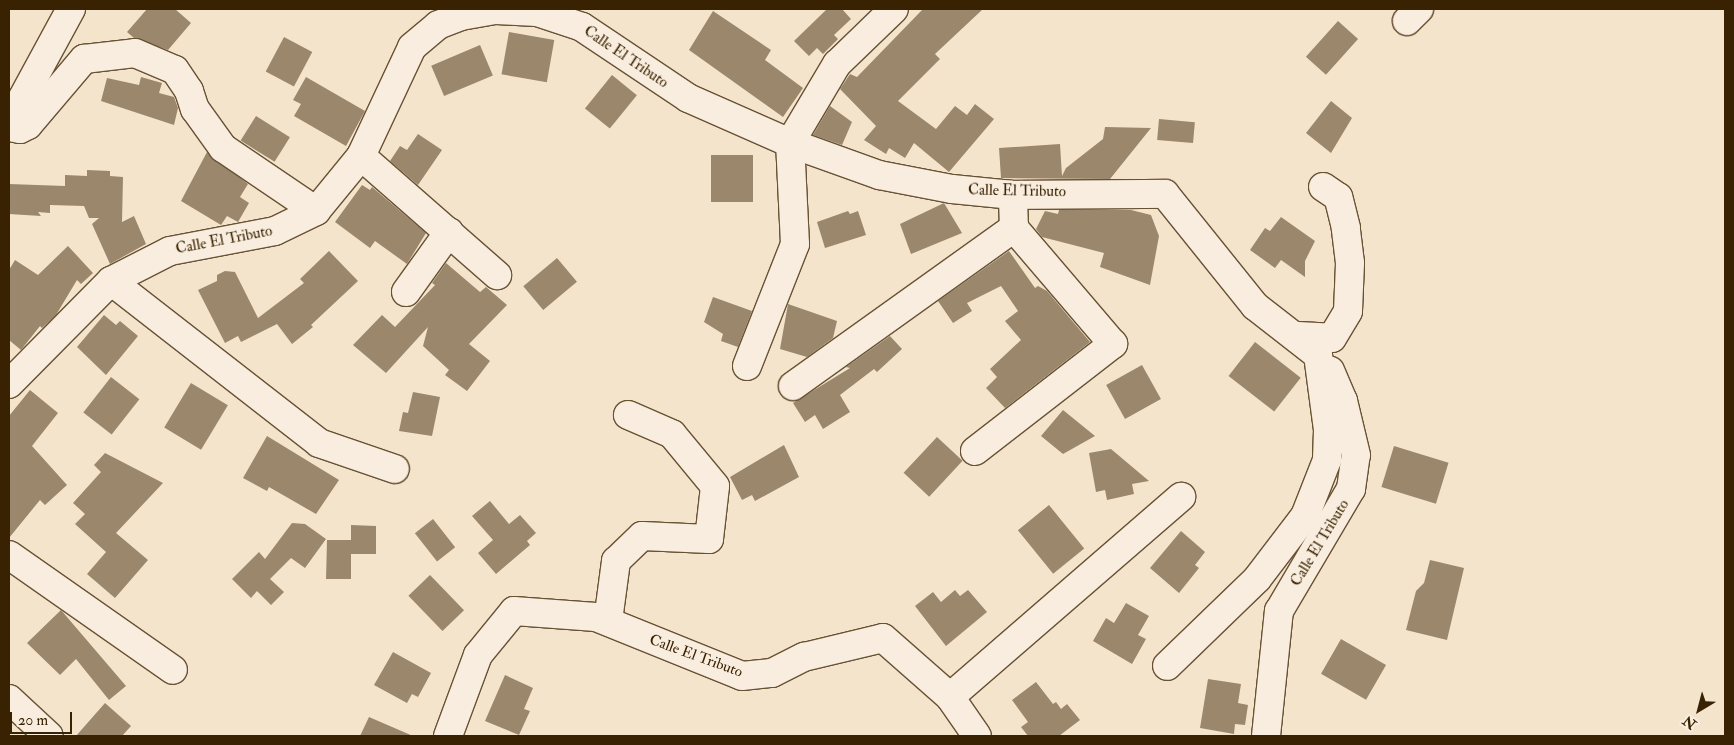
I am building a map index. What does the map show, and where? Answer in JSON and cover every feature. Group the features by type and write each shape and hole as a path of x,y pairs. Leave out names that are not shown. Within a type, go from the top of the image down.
{"street":[{"path":"71,9 9,125 20,129 28,126 84,59 135,53 176,70 190,91 195,109 223,148 316,211"},
{"path":"747,366 795,244 790,143 837,64 894,9"},
{"name":"Calle El Tributo","path":"9,384 111,281 170,251 276,231 316,211 361,156 412,47 438,25 462,16 496,10 537,12 582,27 688,98 790,143 879,175 952,189 1013,194 1165,194 1255,306 1298,336 1318,355 1330,370 1344,401 1356,455 1351,489 1279,611 1266,736"},
{"path":"361,156 497,275"},
{"path":"1298,336 1332,338 1348,311 1350,263 1346,228 1338,197 1323,187"},
{"path":"975,451 1113,344 1014,228 1013,194"},
{"path":"794,386 1014,228"},
{"path":"406,292 449,232"},
{"path":"111,281 318,443 395,469"},
{"name":"Calle El Tributo","path":"1167,666 1257,579 1305,516 1327,460 1328,430 1318,355"},
{"path":"608,622 616,561 642,536 709,539 715,486 672,434 628,415"},
{"path":"950,697 1180,497"},
{"path":"9,555 173,670"},
{"name":"Calle El Tributo","path":"448,736 478,655 514,610 596,617 742,676 772,673 804,657 883,638 950,697 977,736"},
{"path":"9,699 49,736"}],"building":[{"path":"147,9 175,9 191,23 168,50 134,38 127,32"},
{"path":"827,9 842,9 851,19 834,35 838,39 823,54 817,48 809,56 794,41"},
{"path":"923,9 983,9 935,54 940,59 898,101 936,129 955,106 967,115 975,104 994,119 949,172 914,143 905,158 889,148 886,154 864,140 876,126 840,89 850,74 857,77"},
{"path":"713,11 771,50 765,60 803,88 783,117 689,50"},
{"path":"1338,21 1358,39 1326,75 1306,57"},
{"path":"509,32 554,40 547,82 502,74"},
{"path":"284,37 312,52 294,86 266,71"},
{"path":"480,45 493,75 444,96 431,66"},
{"path":"612,75 637,95 610,129 585,108"},
{"path":"141,77 162,83 159,93 174,97 178,108 174,125 101,101 107,78 139,85"},
{"path":"306,77 365,111 346,146 294,116 301,104 293,100"},
{"path":"1331,101 1352,118 1331,153 1306,133"},
{"path":"830,106 852,122 842,145 813,135"},
{"path":"256,116 290,137 275,162 241,141"},
{"path":"1159,119 1195,122 1193,143 1157,140"},
{"path":"1105,127 1151,128 1110,179 1001,178 999,148 1060,144 1062,176 1066,168 1103,139"},
{"path":"418,134 442,150 418,185 390,161 400,146 407,150"},
{"path":"207,152 248,184 240,197 249,203 238,222 227,216 221,225 181,201"},
{"path":"711,155 753,155 753,202 711,202"},
{"path":"87,170 110,171 110,176 123,177 122,222 134,216 146,244 110,264 92,224 99,218 89,218 84,206 50,205 50,213 38,212 41,216 9,214 9,184 65,186 65,175 87,176"},
{"path":"362,185 370,190 372,187 426,233 407,264 375,241 370,248 335,222"},
{"path":"944,203 962,233 911,254 900,224"},
{"path":"1059,210 1131,210 1151,215 1159,236 1150,285 1100,267 1104,253 1042,237 1036,229 1045,211 1058,214"},
{"path":"848,211 850,214 858,211 866,235 825,248 817,222"},
{"path":"1281,217 1315,241 1305,261 1305,277 1281,260 1275,268 1250,250 1265,228 1270,231"},
{"path":"68,246 93,273 81,284 77,280 56,315 42,328 40,326 21,350 9,340 9,270 15,260 38,275"},
{"path":"329,251 358,281 311,325 313,327 292,344 277,324 241,342 238,336 225,343 198,290 217,281 217,275 225,271 235,272 258,318 304,283 300,279"},
{"path":"1009,251 1035,288 1038,286 1047,291 1090,342 1005,408 986,388 997,377 990,369 1021,340 1005,321 1018,311 1001,286 967,303 972,311 953,323 938,301"},
{"path":"557,258 577,282 543,310 523,286"},
{"path":"446,263 480,292 486,287 507,305 469,344 490,361 467,391 445,375 449,370 423,346 428,327 386,373 353,345 382,315 395,327 435,285 432,283"},
{"path":"713,297 752,311 738,347 721,341 723,334 704,322"},
{"path":"788,304 837,321 833,338 807,357 780,349"},
{"path":"104,315 116,325 120,321 138,336 106,375 77,347"},
{"path":"890,336 902,349 877,372 874,369 840,395 850,412 823,429 815,415 805,422 793,403 850,368 846,367"},
{"path":"1255,342 1301,378 1274,412 1229,376"},
{"path":"1142,365 1161,399 1125,419 1106,385"},
{"path":"111,377 139,399 112,435 83,412"},
{"path":"191,383 228,405 201,450 164,428"},
{"path":"30,390 58,413 32,446 67,485 45,505 40,500 9,538 9,416"},
{"path":"413,392 440,397 432,436 399,431 403,412 408,413"},
{"path":"1063,410 1095,436 1063,454 1041,436"},
{"path":"267,436 339,480 316,514 269,487 267,491 243,478"},
{"path":"937,437 963,461 929,497 904,473"},
{"path":"784,445 799,477 755,501 752,495 742,500 730,477"},
{"path":"1394,446 1449,463 1436,504 1381,487"},
{"path":"1111,449 1149,481 1132,484 1134,494 1107,500 1105,490 1096,492 1089,453"},
{"path":"105,453 163,483 116,533 148,560 115,598 87,574 106,552 75,524 85,514 73,503 101,472 94,465"},
{"path":"490,501 509,524 520,515 536,533 527,541 530,545 496,574 478,553 493,540 472,516"},
{"path":"1049,505 1084,549 1053,574 1018,530"},
{"path":"433,519 455,547 437,562 415,533"},
{"path":"292,523 305,524 326,539 305,568 291,558 270,579 284,592 271,605 257,591 251,598 232,579 259,552 265,559"},
{"path":"351,525 376,526 376,554 351,554 351,579 326,579 327,540 351,540"},
{"path":"1181,531 1205,552 1195,565 1199,568 1179,593 1150,568"},
{"path":"1430,560 1464,568 1447,640 1406,630 1416,591 1424,583"},
{"path":"430,575 464,610 442,631 408,596"},
{"path":"955,590 960,596 968,590 987,612 946,646 915,606 933,592 941,602"},
{"path":"1126,603 1149,616 1138,635 1146,639 1132,664 1093,641 1106,618 1114,623"},
{"path":"61,610 126,686 109,700 76,659 60,675 27,643"},
{"path":"1341,639 1386,665 1366,700 1321,674"},
{"path":"393,652 431,673 418,697 412,694 407,703 374,685"},
{"path":"505,675 533,688 524,709 530,711 519,735 485,721"},
{"path":"1208,679 1241,684 1238,703 1248,705 1245,725 1235,724 1234,734 1200,728"},
{"path":"1036,682 1053,704 1056,702 1061,709 1067,704 1080,720 1059,736 1028,736 1021,727 1028,722 1012,700"},
{"path":"105,703 131,726 122,736 76,736"},
{"path":"369,717 413,736 360,736"}]}
